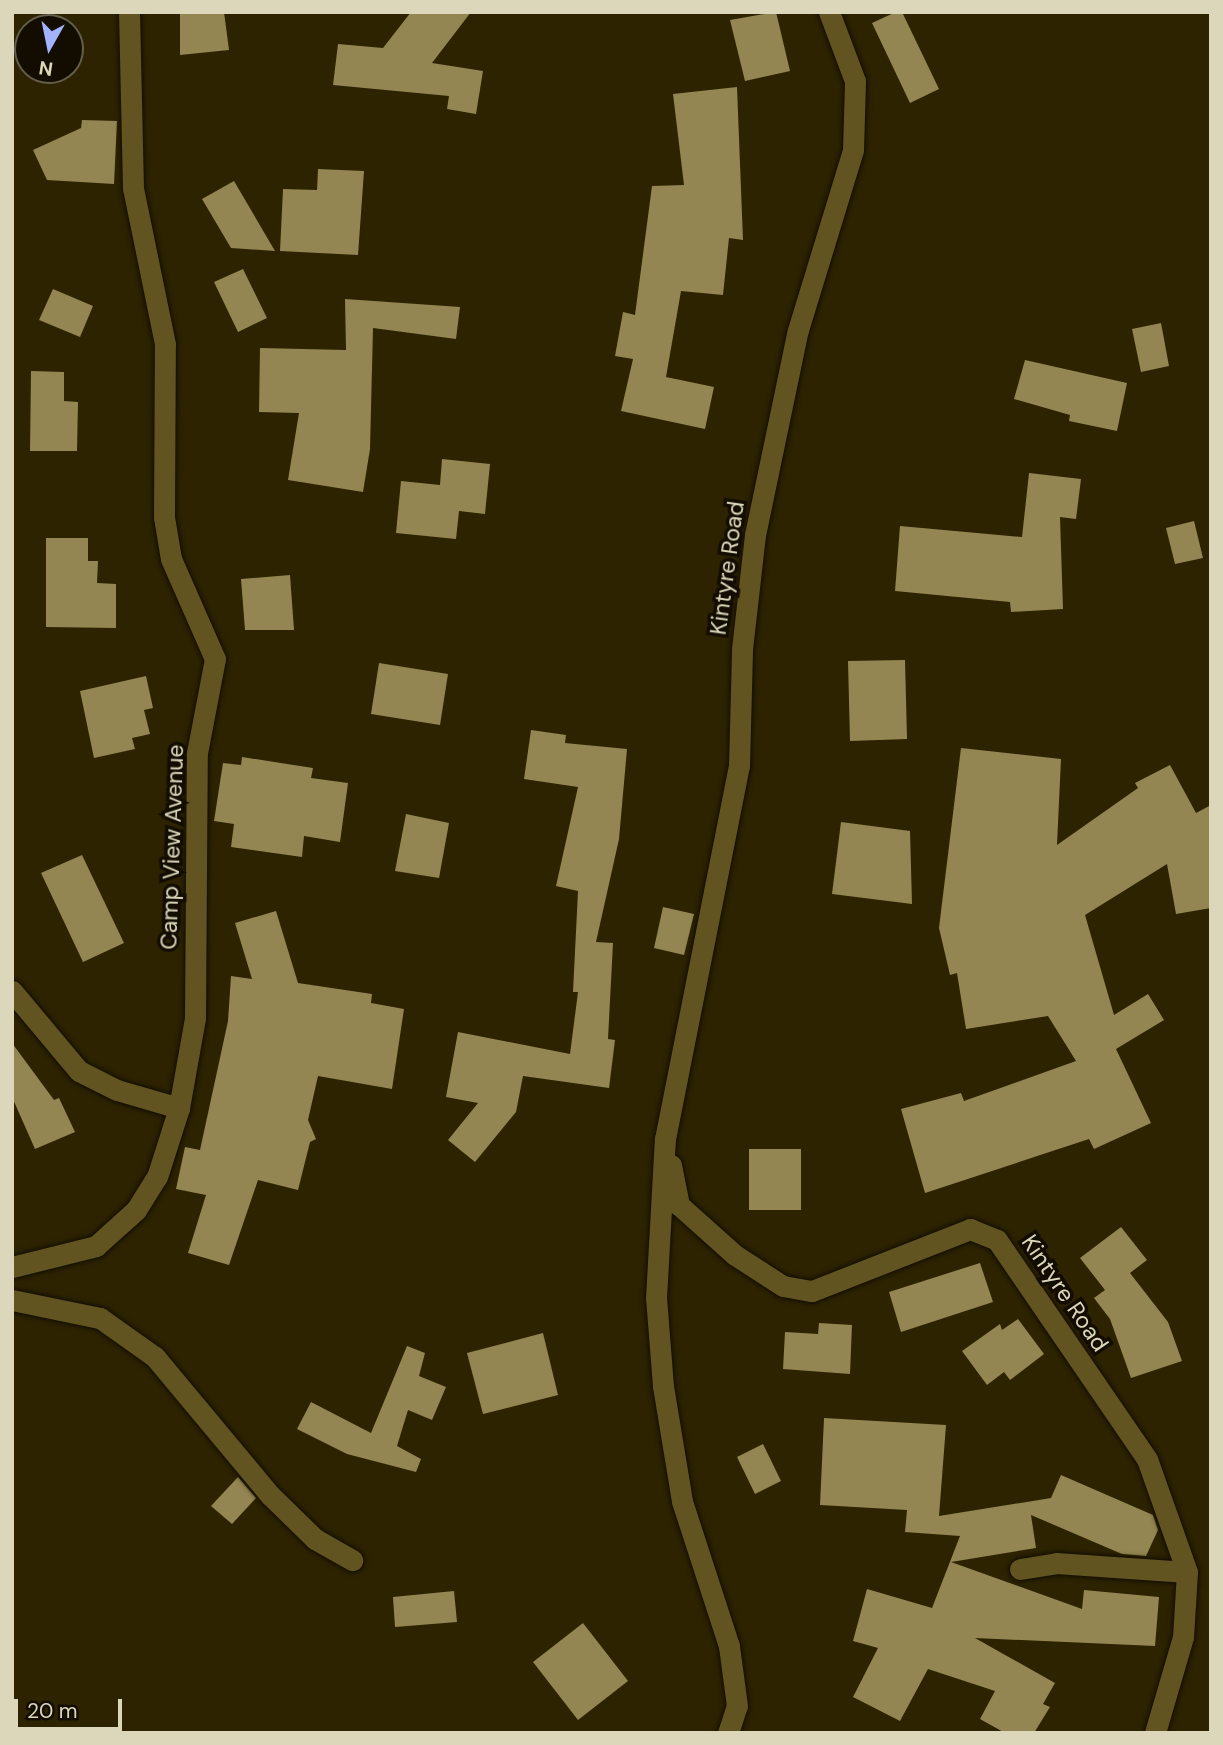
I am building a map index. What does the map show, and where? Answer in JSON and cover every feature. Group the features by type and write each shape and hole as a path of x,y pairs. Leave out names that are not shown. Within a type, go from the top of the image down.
{"street":[{"name":"Camp View Avenue","path":"12,1267 96,1246 136,1210 157,1177 179,1108 195,1018 197,753 215,659 171,559 164,517 165,344 134,188 129,12"},
{"name":"Kintyre Road","path":"728,1733 737,1706 729,1646 682,1501 663,1386 656,1298 665,1139 739,766 743,649 755,536 798,330 853,150 855,82 829,12"},
{"path":"12,991 79,1071 117,1090 179,1108"},
{"name":"Kintyre Road","path":"665,1139 679,1205 735,1255 783,1286 812,1291 970,1229 997,1240 1147,1459 1187,1572 1183,1637 1155,1733"},
{"path":"12,1300 100,1318 155,1357 270,1495 315,1539 352,1560"},
{"path":"1020,1569 1056,1563 1187,1572"}],"building":[{"path":"180,12 224,12 229,50 180,55"},
{"path":"411,12 471,12 432,63 483,71 476,114 447,109 449,96 333,85 338,44 383,48"},
{"path":"776,12 790,71 745,81 730,20"},
{"path":"902,12 939,89 910,103 872,23"},
{"path":"737,87 743,240 729,238 723,295 681,291 666,377 714,387 705,429 621,411 633,359 615,356 623,312 635,315 652,186 684,185 673,94"},
{"path":"82,120 117,121 114,184 47,180 33,150 81,128"},
{"path":"318,169 364,171 358,255 280,251 283,189 317,190"},
{"path":"234,181 275,251 231,248 202,199"},
{"path":"243,269 267,318 238,332 214,282"},
{"path":"53,289 93,306 80,337 39,320"},
{"path":"345,299 460,307 456,339 373,328 370,449 363,492 288,480 299,413 259,412 260,348 346,350"},
{"path":"1161,323 1169,366 1141,372 1132,329"},
{"path":"1025,360 1127,383 1117,431 1069,421 1070,415 1014,399"},
{"path":"31,371 64,372 64,401 78,402 77,451 30,451"},
{"path":"442,459 490,464 485,514 459,511 456,539 396,533 401,481 440,485"},
{"path":"1029,473 1081,479 1076,519 1060,517 1063,609 1011,612 1010,602 895,591 900,526 1022,537"},
{"path":"1194,521 1203,558 1175,564 1166,528"},
{"path":"46,538 88,538 88,561 98,561 97,583 116,584 116,628 46,627"},
{"path":"290,575 294,630 245,630 241,579"},
{"path":"905,660 907,739 850,741 848,661"},
{"path":"379,663 448,674 440,725 371,714"},
{"path":"146,676 153,708 144,710 150,734 132,738 135,749 94,758 80,691"},
{"path":"531,730 566,735 565,743 627,749 619,839 596,942 613,943 608,1039 615,1040 609,1088 523,1076 516,1112 475,1162 448,1140 478,1103 446,1097 458,1032 570,1054 578,992 573,992 578,891 556,886 578,787 524,779"},
{"path":"961,748 1061,759 1057,845 1138,788 1135,783 1170,765 1196,813 1211,805 1211,908 1176,914 1167,864 1085,915 1114,1015 1148,994 1164,1020 1116,1049 1151,1123 1094,1149 1089,1139 925,1193 901,1109 961,1093 964,1101 1076,1061 1048,1016 966,1029 957,973 950,975 939,928"},
{"path":"242,757 313,768 311,778 348,783 340,842 304,836 302,857 231,847 234,824 214,821 223,763 241,765"},
{"path":"406,814 449,823 439,878 395,871"},
{"path":"841,822 910,831 912,904 832,894"},
{"path":"82,855 124,943 83,962 41,873"},
{"path":"663,907 694,914 684,955 654,948"},
{"path":"276,911 298,983 372,994 371,1003 404,1009 392,1089 318,1076 308,1120 316,1139 310,1142 298,1190 258,1180 229,1265 188,1253 206,1195 176,1189 185,1147 200,1150 228,1021 231,976 252,979 235,923"},
{"path":"12,1043 54,1100 59,1098 75,1132 35,1149 12,1097"},
{"path":"749,1149 801,1149 801,1210 749,1210"},
{"path":"1121,1227 1147,1260 1130,1273 1168,1322 1182,1361 1131,1378 1110,1319 1094,1298 1105,1290 1080,1258"},
{"path":"980,1263 993,1302 901,1332 889,1292"},
{"path":"1018,1319 1044,1354 1010,1380 1004,1372 987,1385 962,1351 1000,1324 1002,1330"},
{"path":"819,1323 852,1325 850,1374 783,1369 785,1332 818,1334"},
{"path":"543,1333 558,1395 483,1414 467,1353"},
{"path":"407,1346 425,1353 419,1376 446,1387 432,1420 408,1410 397,1446 421,1459 416,1472 347,1454 297,1429 311,1402 371,1433"},
{"path":"824,1418 946,1425 939,1516 1051,1498 1061,1475 1153,1515 1158,1530 1146,1556 1122,1554 1031,1515 1036,1548 951,1562 1082,1609 1084,1590 1159,1597 1155,1646 975,1638 1055,1683 1043,1704 1050,1707 1034,1733 1005,1733 980,1719 995,1691 928,1669 900,1721 853,1697 878,1648 853,1641 867,1589 932,1608 960,1536 905,1532 907,1510 820,1505"},
{"path":"763,1444 781,1481 755,1494 737,1457"},
{"path":"238,1477 256,1498 232,1524 211,1506"},
{"path":"454,1591 457,1622 395,1627 393,1597"},
{"path":"583,1623 628,1681 578,1720 533,1662"}]}
